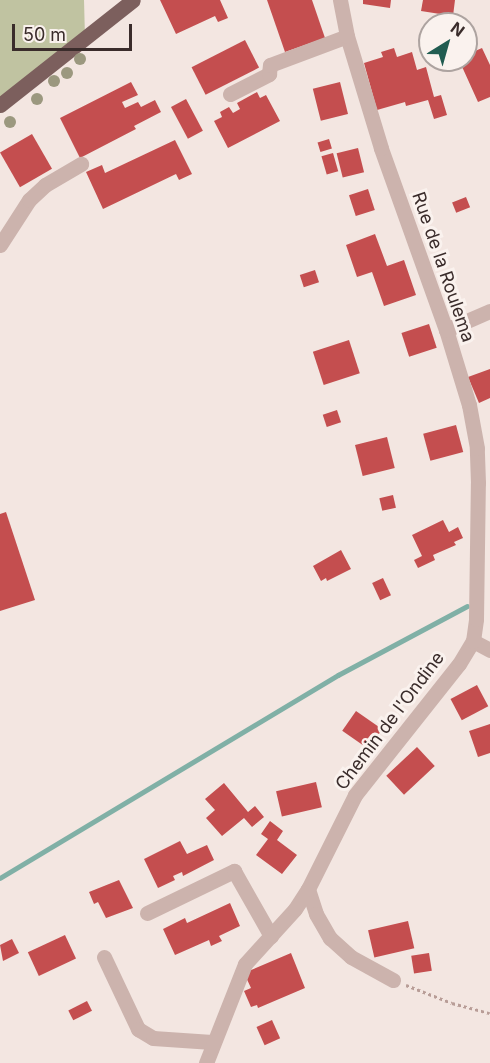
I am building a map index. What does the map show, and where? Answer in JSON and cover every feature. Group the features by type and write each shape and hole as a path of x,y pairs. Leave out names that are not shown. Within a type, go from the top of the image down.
{"main road":[{"path":"0,105 132,0"}],"street":[{"name":"Rue de la Roulema","path":"333,0 343,19"},
{"name":"Rue de la Roulema","path":"340,0 347,36 381,148 446,330 469,405 477,448 478,570 473,641"},
{"path":"230,94 269,74 270,65 347,36"},
{"path":"0,245 28,200 45,185 81,164"},
{"path":"446,330 490,311"},
{"path":"473,641 490,650"},
{"name":"Chemin de l'Ondine","path":"206,1063 212,1042 245,963 271,936 308,889 355,795 459,664 473,641"},
{"path":"147,913 234,871 271,936"},
{"path":"308,889 316,914 330,938 351,957 393,980"},
{"path":"104,957 138,1029 153,1038 212,1042"}],"path":[{"path":"393,980 452,1003 490,1013"}],"green space":[{"path":"0,0 84,0 85,38 0,105"}],"building":[{"path":"160,0 220,0 228,18 218,22 215,16 176,34"},
{"path":"267,0 312,0 325,38 285,52"},
{"path":"363,0 391,0 390,8 363,4"},
{"path":"423,0 455,0 454,12 421,11"},
{"path":"245,40 259,68 206,95 192,67"},
{"path":"394,48 397,57 412,52 418,72 427,72 434,97 441,95 447,115 434,119 428,100 406,106 405,102 377,110 364,63 383,57 381,52"},
{"path":"482,48 490,65 490,97 478,102 464,72 478,72 478,50"},
{"path":"131,82 138,95 122,102 125,108 138,102 141,107 155,100 161,112 134,126 136,129 80,158 60,118"},
{"path":"340,82 348,114 321,121 313,89"},
{"path":"257,92 260,98 266,95 280,121 228,148 214,121 222,117 220,112 229,107 233,113 240,109 237,103"},
{"path":"186,99 203,131 188,139 171,107"},
{"path":"32,134 52,169 20,187 0,152"},
{"path":"329,139 332,149 320,152 318,143"},
{"path":"175,140 192,174 179,180 176,174 103,209 86,172 102,165 105,173"},
{"path":"358,148 364,172 343,178 337,153"},
{"path":"333,153 338,171 327,175 321,156"},
{"path":"368,189 375,210 356,216 349,195"},
{"path":"466,197 470,207 456,213 452,203"},
{"path":"375,234 387,266 404,260 416,295 384,306 372,272 357,277 346,245"},
{"path":"315,270 319,282 304,287 300,275"},
{"path":"429,324 437,348 409,357 401,333"},
{"path":"349,340 360,373 324,385 313,352"},
{"path":"490,369 490,398 479,403 468,377"},
{"path":"337,410 341,422 327,427 323,415"},
{"path":"456,425 463,452 430,461 423,434"},
{"path":"387,437 395,468 363,476 355,445"},
{"path":"393,495 396,508 382,511 379,498"},
{"path":"6,512 35,600 0,611 0,514"},
{"path":"443,520 449,532 458,527 463,538 454,542 456,545 433,555 435,560 418,568 414,560 422,556 412,535"},
{"path":"341,550 351,569 327,581 326,578 321,581 313,566"},
{"path":"383,578 391,595 380,600 372,583"},
{"path":"477,685 488,706 462,720 451,699"},
{"path":"356,711 382,729 368,749 342,731"},
{"path":"490,724 490,753 478,757 469,731"},
{"path":"417,747 435,766 404,795 386,776"},
{"path":"316,782 322,807 282,817 276,791"},
{"path":"224,783 248,812 255,806 264,817 252,827 244,818 222,836 206,818 215,810 205,799"},
{"path":"270,821 283,831 277,840 297,855 282,874 256,855 268,839 261,834"},
{"path":"180,841 187,854 207,845 214,860 183,876 182,872 173,876 175,880 158,888 144,859"},
{"path":"119,880 133,908 106,918 98,902 94,904 89,892"},
{"path":"230,903 240,926 219,936 222,941 211,946 209,940 175,955 163,929 185,918 187,923"},
{"path":"408,921 414,948 374,958 368,930"},
{"path":"65,935 76,959 39,976 28,952"},
{"path":"12,939 19,953 3,961 0,945"},
{"path":"291,953 305,988 258,1008 257,1005 251,1007 244,991 251,988 244,973"},
{"path":"429,953 432,971 414,974 411,956"},
{"path":"87,1001 92,1011 73,1020 68,1011"},
{"path":"272,1020 280,1038 265,1045 256,1027"}],"waterway":[{"path":"0,878 338,675 467,606"}]}
